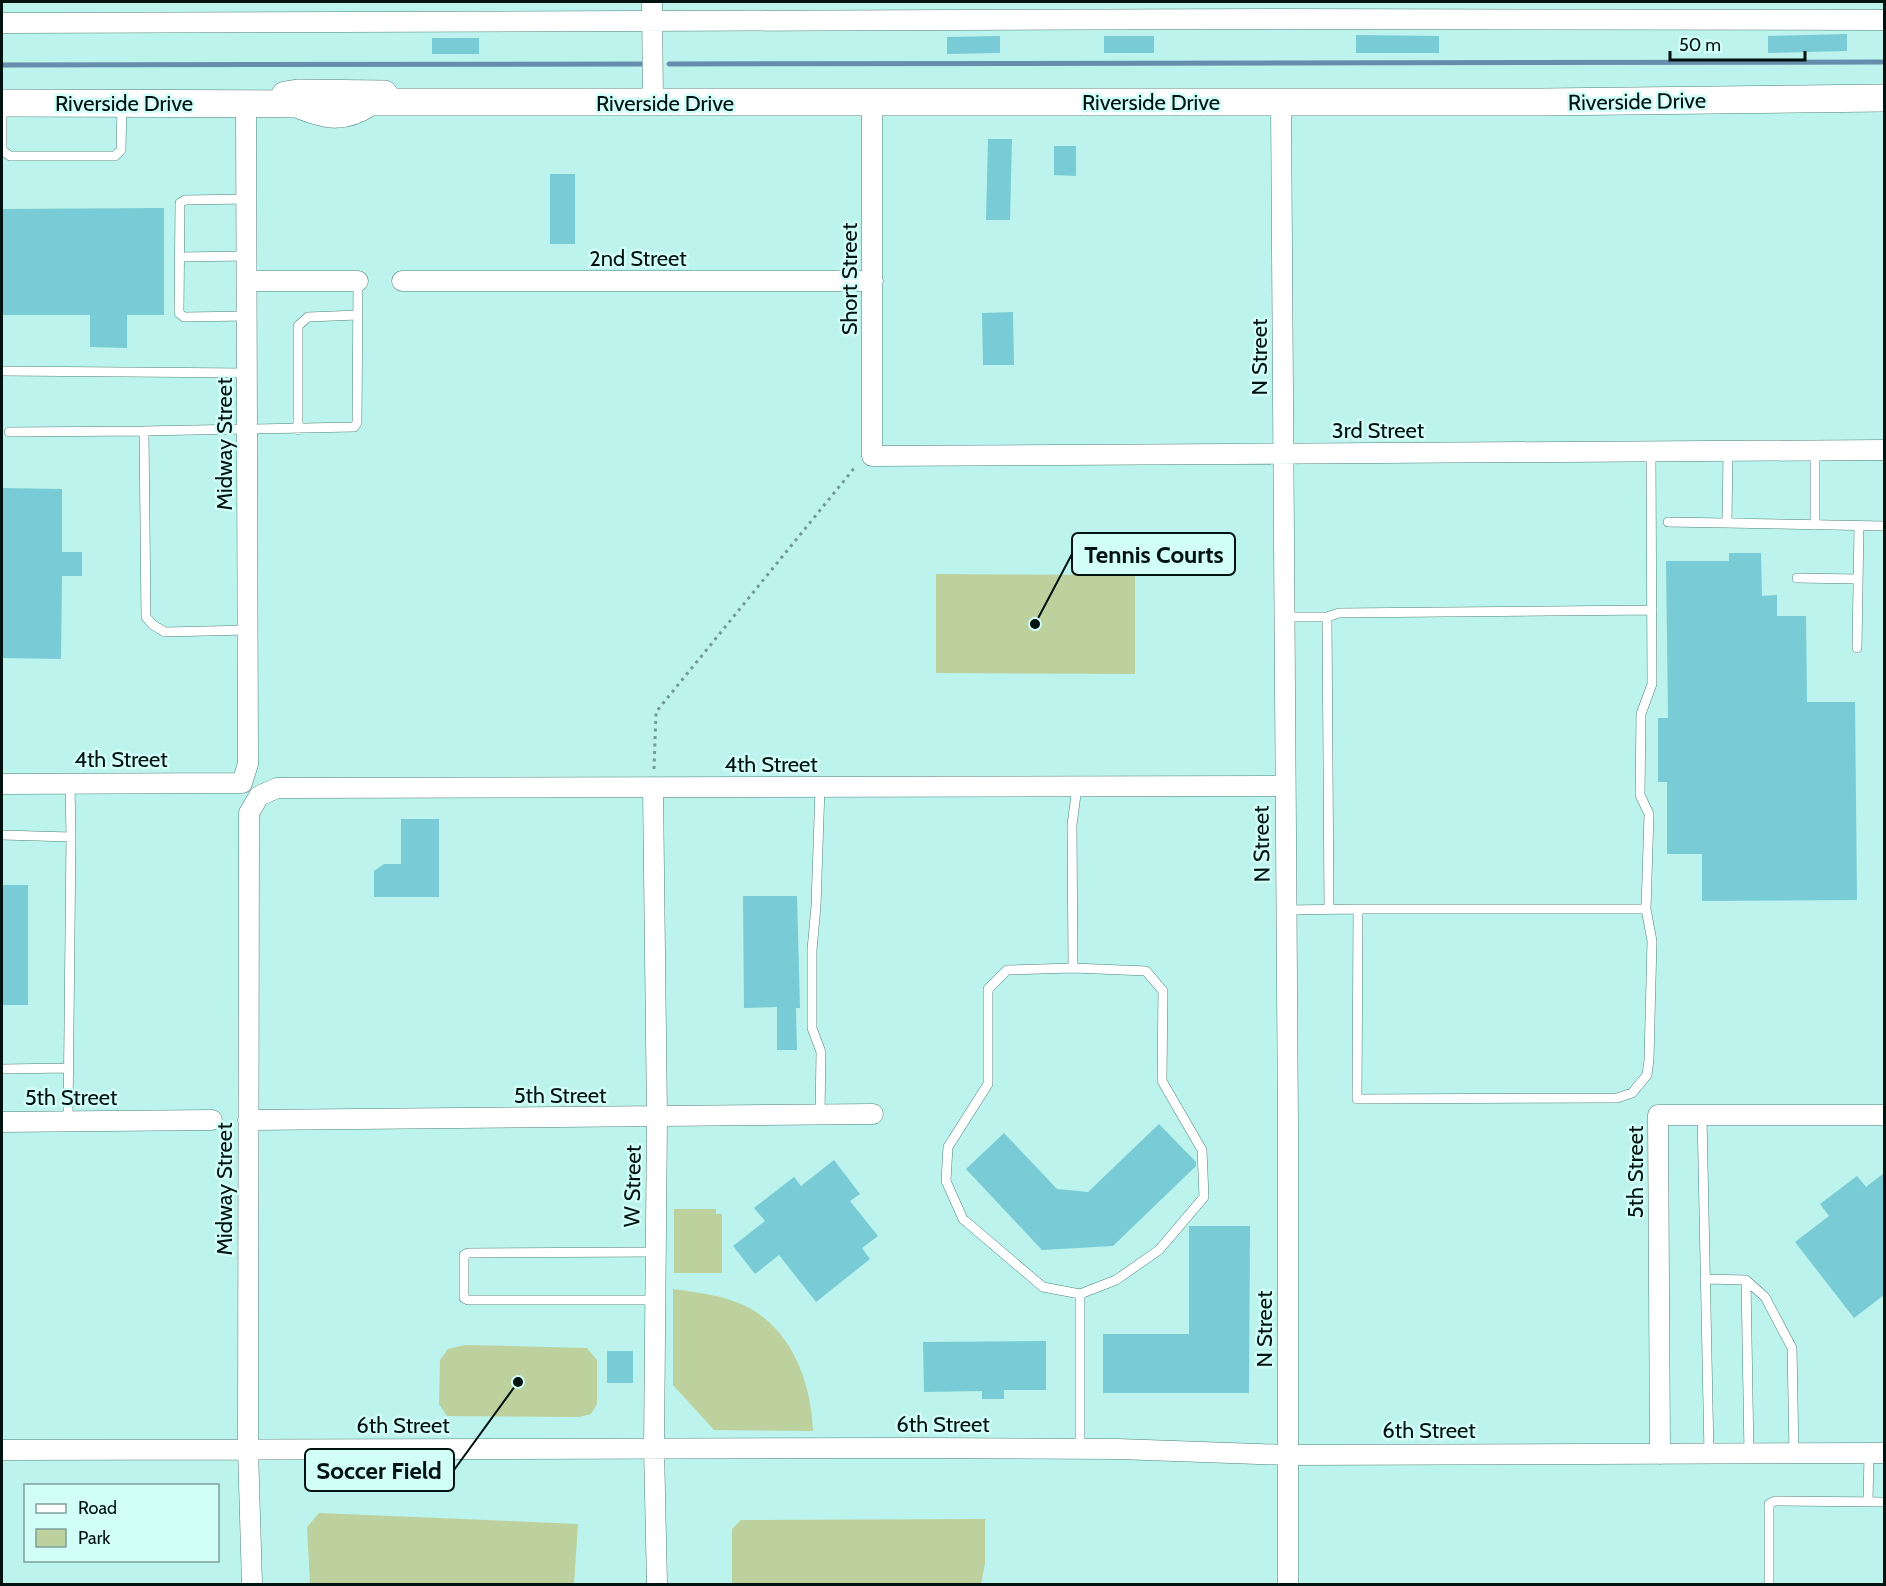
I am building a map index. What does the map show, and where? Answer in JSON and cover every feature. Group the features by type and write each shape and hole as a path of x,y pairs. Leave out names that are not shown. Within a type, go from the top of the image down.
{"street":[{"path":"652,2 653,103"},
{"path":"2,23 652,21 1283,10 1884,20"},
{"name":"Riverside Drive","path":"2,103 246,103 298,93 398,94 417,103 1281,102 1884,98"},
{"name":"N Street","path":"1281,102 1288,1584"},
{"name":"Midway Street","path":"242,783 248,764 246,103"},
{"name":"Short Street","path":"872,103 872,456"},
{"path":"247,281 358,281"},
{"name":"2nd Street","path":"402,281 873,281"},
{"name":"3rd Street","path":"872,456 1884,450"},
{"name":"4th Street","path":"2,784 242,783"},
{"name":"4th Street","path":"260,795 277,789 1284,786"},
{"name":"W Street","path":"652,789 657,1118 654,1448 657,1584"},
{"name":"Midway Street","path":"252,1584 248,1449 249,813 260,795"},
{"name":"5th Street","path":"248,1120 657,1118 873,1114"},
{"name":"5th Street","path":"1660,1454 1658,1115 1884,1115"},
{"name":"5th Street","path":"2,1122 212,1120"},
{"name":"6th Street","path":"2,1450 1080,1449 1287,1455 1794,1454 1880,1451"}],"lane":[{"path":"2,103 2,150 10,156 115,156 121,150 122,103"},
{"path":"246,199 184,200 180,203 179,313 184,317 247,316"},
{"path":"179,257 247,256"},
{"path":"9,432 349,429 357,423 358,281"},
{"path":"298,430 298,326 308,317 357,315"},
{"path":"2,371 248,373"},
{"path":"144,431 146,617 153,626 165,632 248,630"},
{"path":"1815,451 1815,525"},
{"path":"1358,909 1357,1099 1368,1101 1617,1098 1632,1093 1647,1075 1652,941 1646,909 1649,814 1640,795 1641,714 1652,684 1651,452"},
{"path":"1727,523 1728,452"},
{"path":"1668,522 1884,526"},
{"path":"1857,648 1859,526"},
{"path":"1797,578 1858,579"},
{"path":"1284,617 1327,617 1339,614 1652,610"},
{"path":"1327,617 1329,909"},
{"path":"68,1121 70,784"},
{"path":"1073,968 1072,825 1077,787"},
{"path":"820,788 816,906 812,950 812,1028 821,1052 820,1115"},
{"path":"2,835 71,837"},
{"path":"1285,910 1646,909"},
{"path":"1073,968 1146,971 1163,991 1162,1081 1202,1150 1204,1197 1159,1250 1116,1280 1080,1294 1043,1287 1034,1280 963,1219 946,1181 948,1147 988,1084 988,989 1008,970 1073,968"},
{"path":"2,1069 68,1068"},
{"path":"1702,1115 1709,1454"},
{"path":"655,1300 468,1300 464,1298 464,1255 468,1253 656,1252"},
{"path":"1705,1279 1746,1280 1765,1297 1792,1348 1794,1454"},
{"path":"1746,1280 1749,1454"},
{"path":"1080,1294 1080,1449"},
{"path":"1868,1502 1880,1451"},
{"path":"1769,1584 1769,1504 1775,1501 1884,1502"}],"path":[{"path":"652,789 657,712 851,468 872,456"}],"green space":[{"path":"936,574 1135,575 1135,674 936,673"},
{"path":"674,1209 716,1209 716,1214 722,1214 722,1273 674,1273"},
{"path":"673,1289 733,1301 768,1321 782,1336 801,1371 811,1411 813,1431 714,1430 673,1385"},
{"path":"465,1345 587,1348 597,1360 597,1404 591,1414 579,1417 447,1416 439,1404 440,1360 448,1349"},
{"path":"319,1513 578,1524 574,1584 310,1584 307,1527"},
{"path":"985,1519 985,1564 981,1584 732,1584 732,1529 741,1520"}],"building":[{"path":"1847,34 1847,51 1768,53 1768,36"},
{"path":"1356,35 1439,36 1439,53 1356,53"},
{"path":"1000,36 1000,53 947,54 947,37"},
{"path":"1104,36 1154,36 1154,53 1104,53"},
{"path":"432,38 479,38 479,54 432,54"},
{"path":"988,139 1012,139 1010,220 986,220"},
{"path":"1054,146 1076,146 1076,176 1054,175"},
{"path":"550,174 575,174 575,244 550,244"},
{"path":"164,208 164,315 127,315 127,348 90,347 90,315 2,315 2,209"},
{"path":"1013,312 1014,365 983,365 982,313"},
{"path":"2,488 62,489 62,552 82,552 82,576 62,576 61,659 2,658"},
{"path":"1729,553 1761,553 1762,596 1777,595 1777,616 1806,616 1807,702 1855,702 1857,900 1702,901 1702,854 1667,854 1667,782 1658,782 1658,718 1668,718 1666,561 1729,561"},
{"path":"401,819 439,819 439,897 374,897 374,871 384,864 401,864"},
{"path":"2,885 28,885 28,1005 2,1005"},
{"path":"743,896 797,896 800,1008 796,1008 797,1050 777,1050 777,1007 744,1008"},
{"path":"1159,1124 1196,1162 1196,1166 1113,1246 1042,1250 966,1169 1004,1133 1057,1189 1088,1192"},
{"path":"834,1160 860,1194 850,1201 878,1236 862,1248 870,1259 816,1302 779,1255 755,1274 733,1246 765,1221 754,1208 794,1177 801,1186"},
{"path":"1884,1173 1884,1295 1854,1318 1795,1242 1829,1216 1820,1204 1857,1176 1866,1187"},
{"path":"1189,1226 1250,1226 1249,1393 1103,1393 1103,1334 1189,1334"},
{"path":"1046,1341 1046,1390 1004,1390 1004,1399 982,1399 982,1391 924,1392 923,1342"},
{"path":"607,1351 633,1351 633,1383 607,1383"}],"waterway":[{"path":"669,64 1884,62"},
{"path":"2,65 641,64"}],"place":[{"name":"Tennis Courts","path":"1035,624"},
{"name":"Soccer Field","path":"518,1382"}]}
